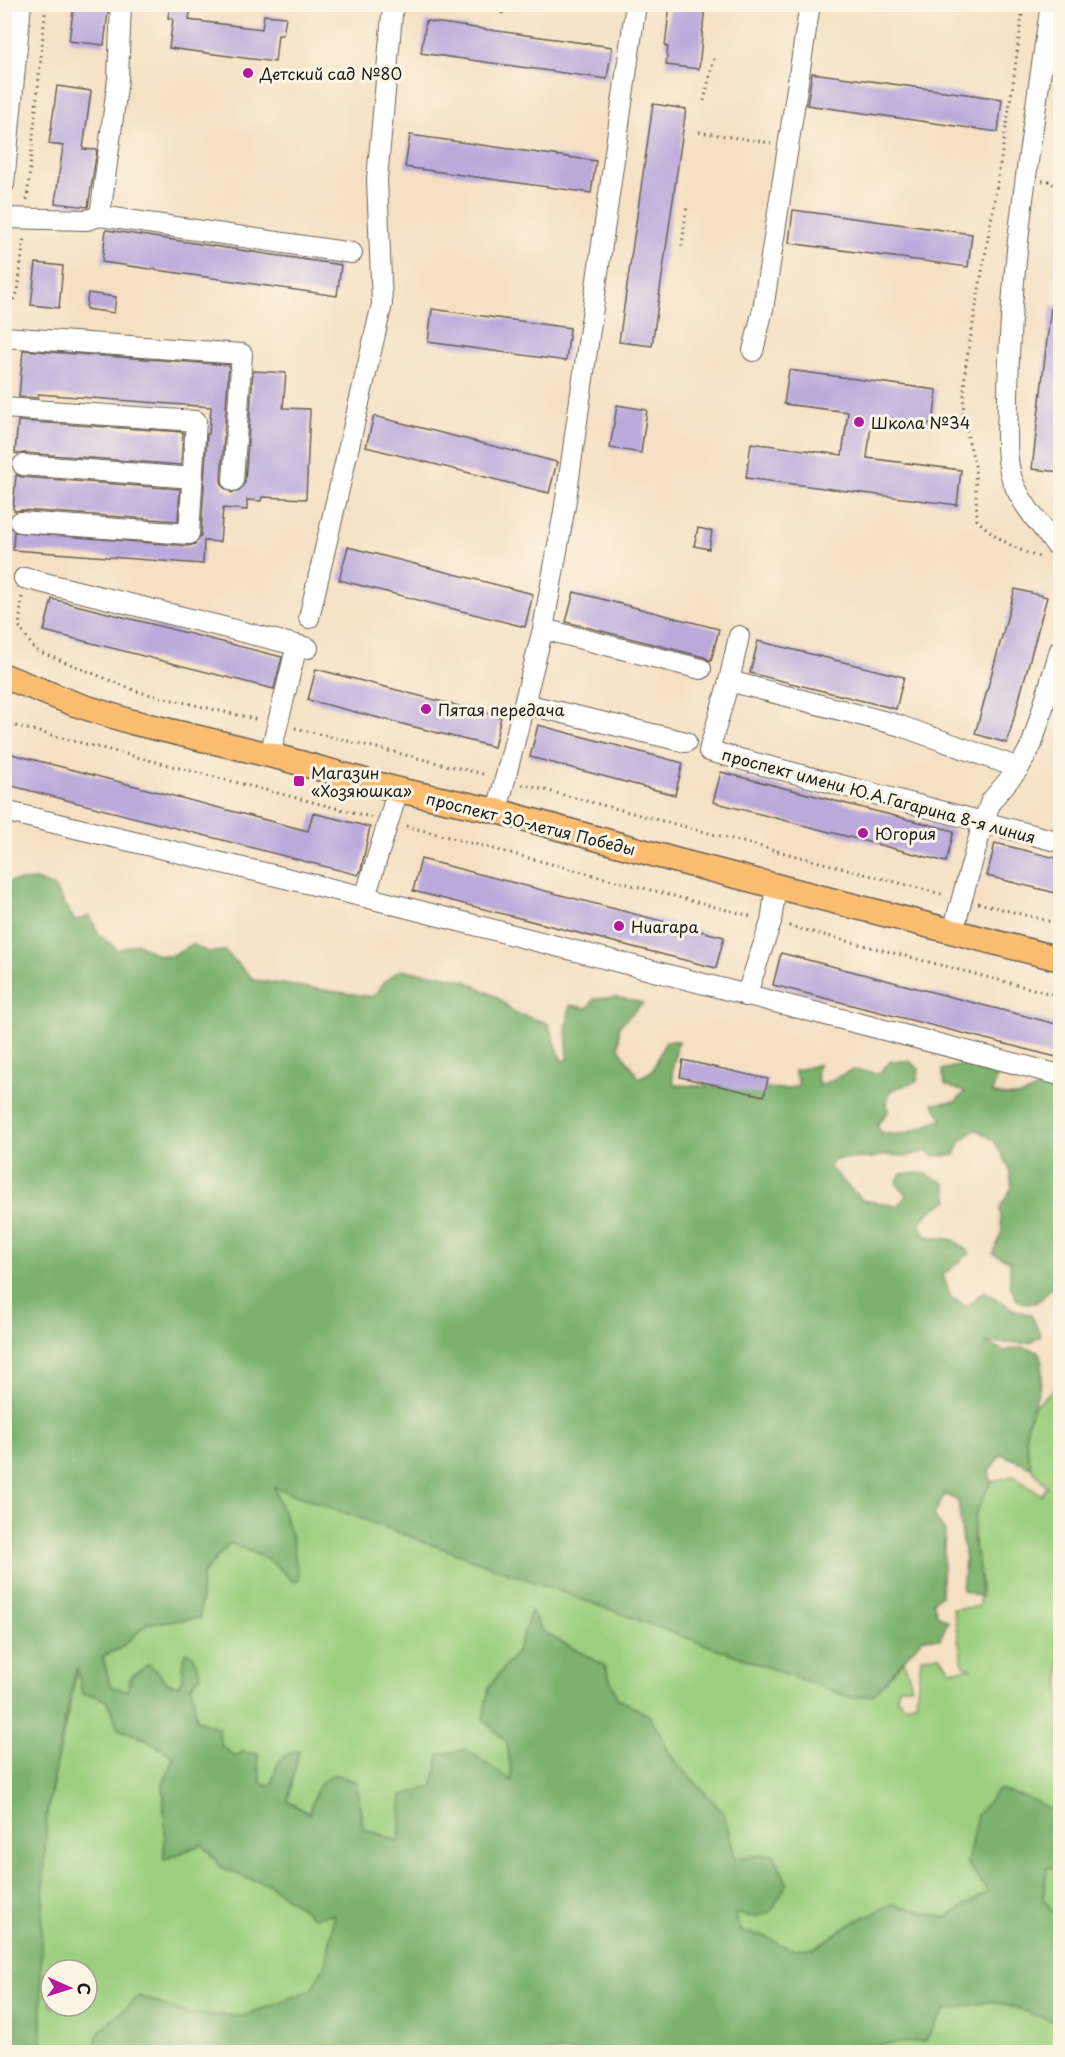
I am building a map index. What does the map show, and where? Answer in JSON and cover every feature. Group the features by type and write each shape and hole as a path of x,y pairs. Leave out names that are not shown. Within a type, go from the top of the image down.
{"main road":[{"name":"проспект 30-летия Победы","path":"4,676 75,704 132,722 270,755 398,790 497,811 678,861 1060,959"}],"street":[{"path":"4,184 21,4"},
{"path":"100,216 118,79 122,4"},
{"path":"309,618 382,304 377,179 393,4"},
{"path":"497,811 543,629 571,466 636,4"},
{"path":"753,351 763,309 782,194 810,4"},
{"path":"1051,4 1020,224 1009,351 1008,455 1012,478 1024,504 1056,555"},
{"path":"4,218 87,220 100,216 352,253"},
{"path":"4,337 242,354 233,481"},
{"path":"4,408 196,421 189,534 21,522"},
{"path":"23,465 193,478"},
{"path":"24,578 303,646 270,755"},
{"path":"543,629 700,669"},
{"name":"проспект имени Ю.А.Гагарина 8-я линия","path":"739,636 709,751 1060,843"},
{"path":"953,931 983,823 992,801 1019,768 1032,744 1060,650"},
{"path":"729,681 898,725 1019,768"},
{"path":"525,704 686,742"},
{"path":"365,897 398,790"},
{"path":"4,811 365,897 1060,1075"},
{"path":"746,996 771,922 776,885"}],"path":[{"path":"4,315 18,292 46,4"},
{"path":"502,14 503,4"},
{"path":"1022,15 992,221 965,369 963,417 975,466 977,520 993,535 1034,555 1056,555"},
{"path":"704,101 715,56"},
{"path":"699,132 788,146"},
{"path":"682,246 687,206"},
{"path":"4,723 1060,996"}],"green space":[{"path":"35,880 54,887 75,921 90,916 99,935 118,950 137,943 164,956 176,954 192,944 208,952 225,951 254,980 373,997 385,981 400,970 442,975 466,981 497,997 515,1013 548,1023 562,1061 568,1060 566,1030 570,1005 588,1008 594,999 616,997 643,1003 619,1026 619,1048 639,1078 652,1071 666,1041 678,1041 672,1072 674,1085 787,1089 799,1085 794,1071 819,1064 816,1073 819,1086 852,1070 879,1073 891,1061 909,1061 919,1069 917,1081 891,1090 887,1102 888,1112 878,1123 879,1131 887,1134 912,1131 943,1119 933,1104 956,1101 965,1092 945,1085 942,1070 970,1066 982,1070 997,1077 992,1093 1009,1096 1028,1093 1049,1081 1060,1084 1060,1289 1052,1287 1037,1302 1017,1300 1010,1285 1010,1261 993,1254 1002,1232 1000,1208 1012,1187 1009,1167 994,1141 976,1129 960,1142 955,1155 934,1156 925,1151 908,1156 886,1155 872,1158 836,1159 829,1167 862,1200 897,1206 907,1195 896,1183 901,1174 922,1173 945,1183 949,1200 930,1211 919,1224 926,1236 954,1240 970,1253 943,1275 951,1298 967,1306 984,1291 1013,1309 1031,1315 1041,1336 1030,1343 985,1343 1004,1351 1022,1347 1038,1351 1042,1361 1042,1372 1026,1434 1031,1467 1001,1454 989,1471 991,1482 975,1515 973,1539 979,1568 981,1597 962,1590 965,1561 958,1501 945,1494 934,1515 945,1532 941,1595 933,1601 937,1614 948,1621 940,1639 923,1638 873,1695 852,1698 274,1487 292,1538 299,1579 294,1582 271,1561 230,1543 202,1575 200,1618 148,1623 119,1649 103,1656 110,1686 127,1691 131,1677 149,1664 168,1683 178,1686 182,1679 185,1652 193,1655 201,1675 191,1687 197,1720 218,1728 221,1745 235,1757 242,1752 258,1754 262,1784 272,1785 279,1762 286,1755 299,1750 288,1801 309,1814 318,1786 334,1774 356,1782 363,1828 399,1842 402,1795 433,1787 439,1755 465,1749 512,1781 507,1742 483,1719 489,1687 518,1650 531,1611 543,1632 605,1666 617,1698 650,1716 673,1759 724,1813 735,1858 774,1854 787,1883 771,1912 756,1917 735,1914 742,1932 764,1936 790,1949 815,1948 854,1922 893,1904 946,1918 988,1892 967,1863 977,1815 998,1790 1035,1801 1052,1811 1057,1817 1061,1830 1060,1867 1047,1868 1043,1899 1060,1921 1060,2023 993,2001 945,2010 925,2041 855,2047 836,2052 93,2052 100,2031 139,1996 188,2014 244,2016 311,1990 327,1961 334,1914 314,1917 268,1884 246,1878 221,1867 202,1844 164,1860 163,1784 174,1757 146,1739 118,1729 113,1713 104,1699 82,1694 77,1667 47,1812 41,1958 39,1958 39,2018 42,2018 42,2045 45,2052 5,2052 4,882"},
{"path":"1060,1384 1060,1823 1055,1814 988,1892 946,1918 893,1904 854,1922 814,1948 790,1949 764,1936 741,1932 734,1913 756,1917 735,1858 724,1813 673,1759 650,1716 616,1698 605,1666 543,1632 531,1612 518,1650 489,1687 507,1742 512,1782 465,1749 433,1787 402,1796 400,1842 363,1828 356,1782 334,1774 318,1786 309,1814 288,1801 299,1750 272,1785 262,1784 258,1755 235,1757 221,1745 218,1728 197,1720 185,1653 182,1679 178,1686 168,1683 127,1691 110,1686 102,1656 119,1649 148,1623 200,1618 202,1575 230,1542 271,1561 294,1582 292,1538 274,1486 852,1698 889,1676 904,1660 912,1687 899,1687 897,1698 906,1706 916,1702 921,1657 940,1656 950,1670 971,1669 963,1665 953,1609 978,1607 981,1584 974,1539 976,1512 991,1482 1013,1476 1041,1495 1047,1487 1031,1467 1025,1436 1031,1409"},
{"path":"78,1665 97,1695 111,1706 118,1729 146,1739 174,1757 163,1784 164,1860 202,1844 221,1867 246,1878 268,1884 314,1917 334,1913 327,1961 311,1990 244,2016 188,2014 139,1996 100,2031 93,2052 45,2052 42,2046 42,2018 99,2018 99,1958 41,1958 47,1812"},
{"path":"1047,1867 1060,1867 1060,1921 1043,1899"},
{"path":"993,2001 1060,2023 1060,2052 836,2052 855,2047 945,2010"}],"building":[{"path":"74,4 109,4 104,45 69,41"},
{"path":"170,4 191,4 189,20 262,29 264,15 286,17 283,35 278,35 275,62 169,48 173,19 168,18"},
{"path":"670,4 705,4 699,69 666,65 668,47 665,46"},
{"path":"426,21 612,47 607,79 421,53"},
{"path":"812,73 1002,99 998,132 807,105"},
{"path":"57,86 91,91 83,149 97,150 88,207 55,203 63,146 49,144"},
{"path":"653,104 686,109 652,346 619,342"},
{"path":"410,135 596,161 591,193 405,167"},
{"path":"793,210 972,234 968,267 789,243"},
{"path":"106,230 341,265 337,296 102,262"},
{"path":"36,263 63,266 59,308 31,305"},
{"path":"88,293 116,297 114,313 86,309"},
{"path":"1051,305 1060,306 1060,472 1032,469"},
{"path":"432,309 570,328 566,361 428,342"},
{"path":"23,350 229,365 221,480 223,487 232,493 239,491 245,482 253,371 286,373 283,408 310,409 306,499 262,497 261,501 247,500 247,510 223,508 220,542 204,541 203,564 13,550 14,532 188,546 195,544 201,535 207,434 209,434 211,407 38,394 38,398 19,397"},
{"path":"789,370 937,390 933,424 872,416 867,458 961,470 957,505 746,478 751,443 842,455 848,412 784,404"},
{"path":"617,405 647,410 641,453 610,448"},
{"path":"374,416 557,462 549,493 366,447"},
{"path":"18,421 183,432 181,465 18,454 15,453"},
{"path":"16,475 180,489 178,521 15,511 13,509"},
{"path":"698,528 712,531 709,549 694,546"},
{"path":"348,547 533,594 525,627 339,580"},
{"path":"1015,589 1047,597 1007,743 975,734"},
{"path":"574,592 719,629 711,661 704,657 566,622"},
{"path":"52,599 282,657 274,689 44,631"},
{"path":"758,641 904,677 896,709 750,673"},
{"path":"316,669 501,717 494,747 308,700"},
{"path":"538,725 683,763 675,795 530,757"},
{"path":"4,752 308,831 313,813 370,827 361,870 358,875 4,784"},
{"path":"721,772 954,831 946,862 713,802"},
{"path":"995,843 1060,859 1060,894 987,876"},
{"path":"421,859 724,937 716,968 413,891"},
{"path":"781,953 1060,1025 1060,1058 773,985"},
{"path":"683,1060 768,1079 764,1096 680,1077"}],"place":[{"name":"Детский сад №80","path":"248,73"},
{"name":"Школа №34","path":"859,422"},
{"name":"Пятая передача","path":"426,709"},
{"name":"Магазин «Хозяюшка»","path":"299,781"},
{"name":"Югория","path":"863,833"},
{"name":"Ниагара","path":"619,926"}]}
